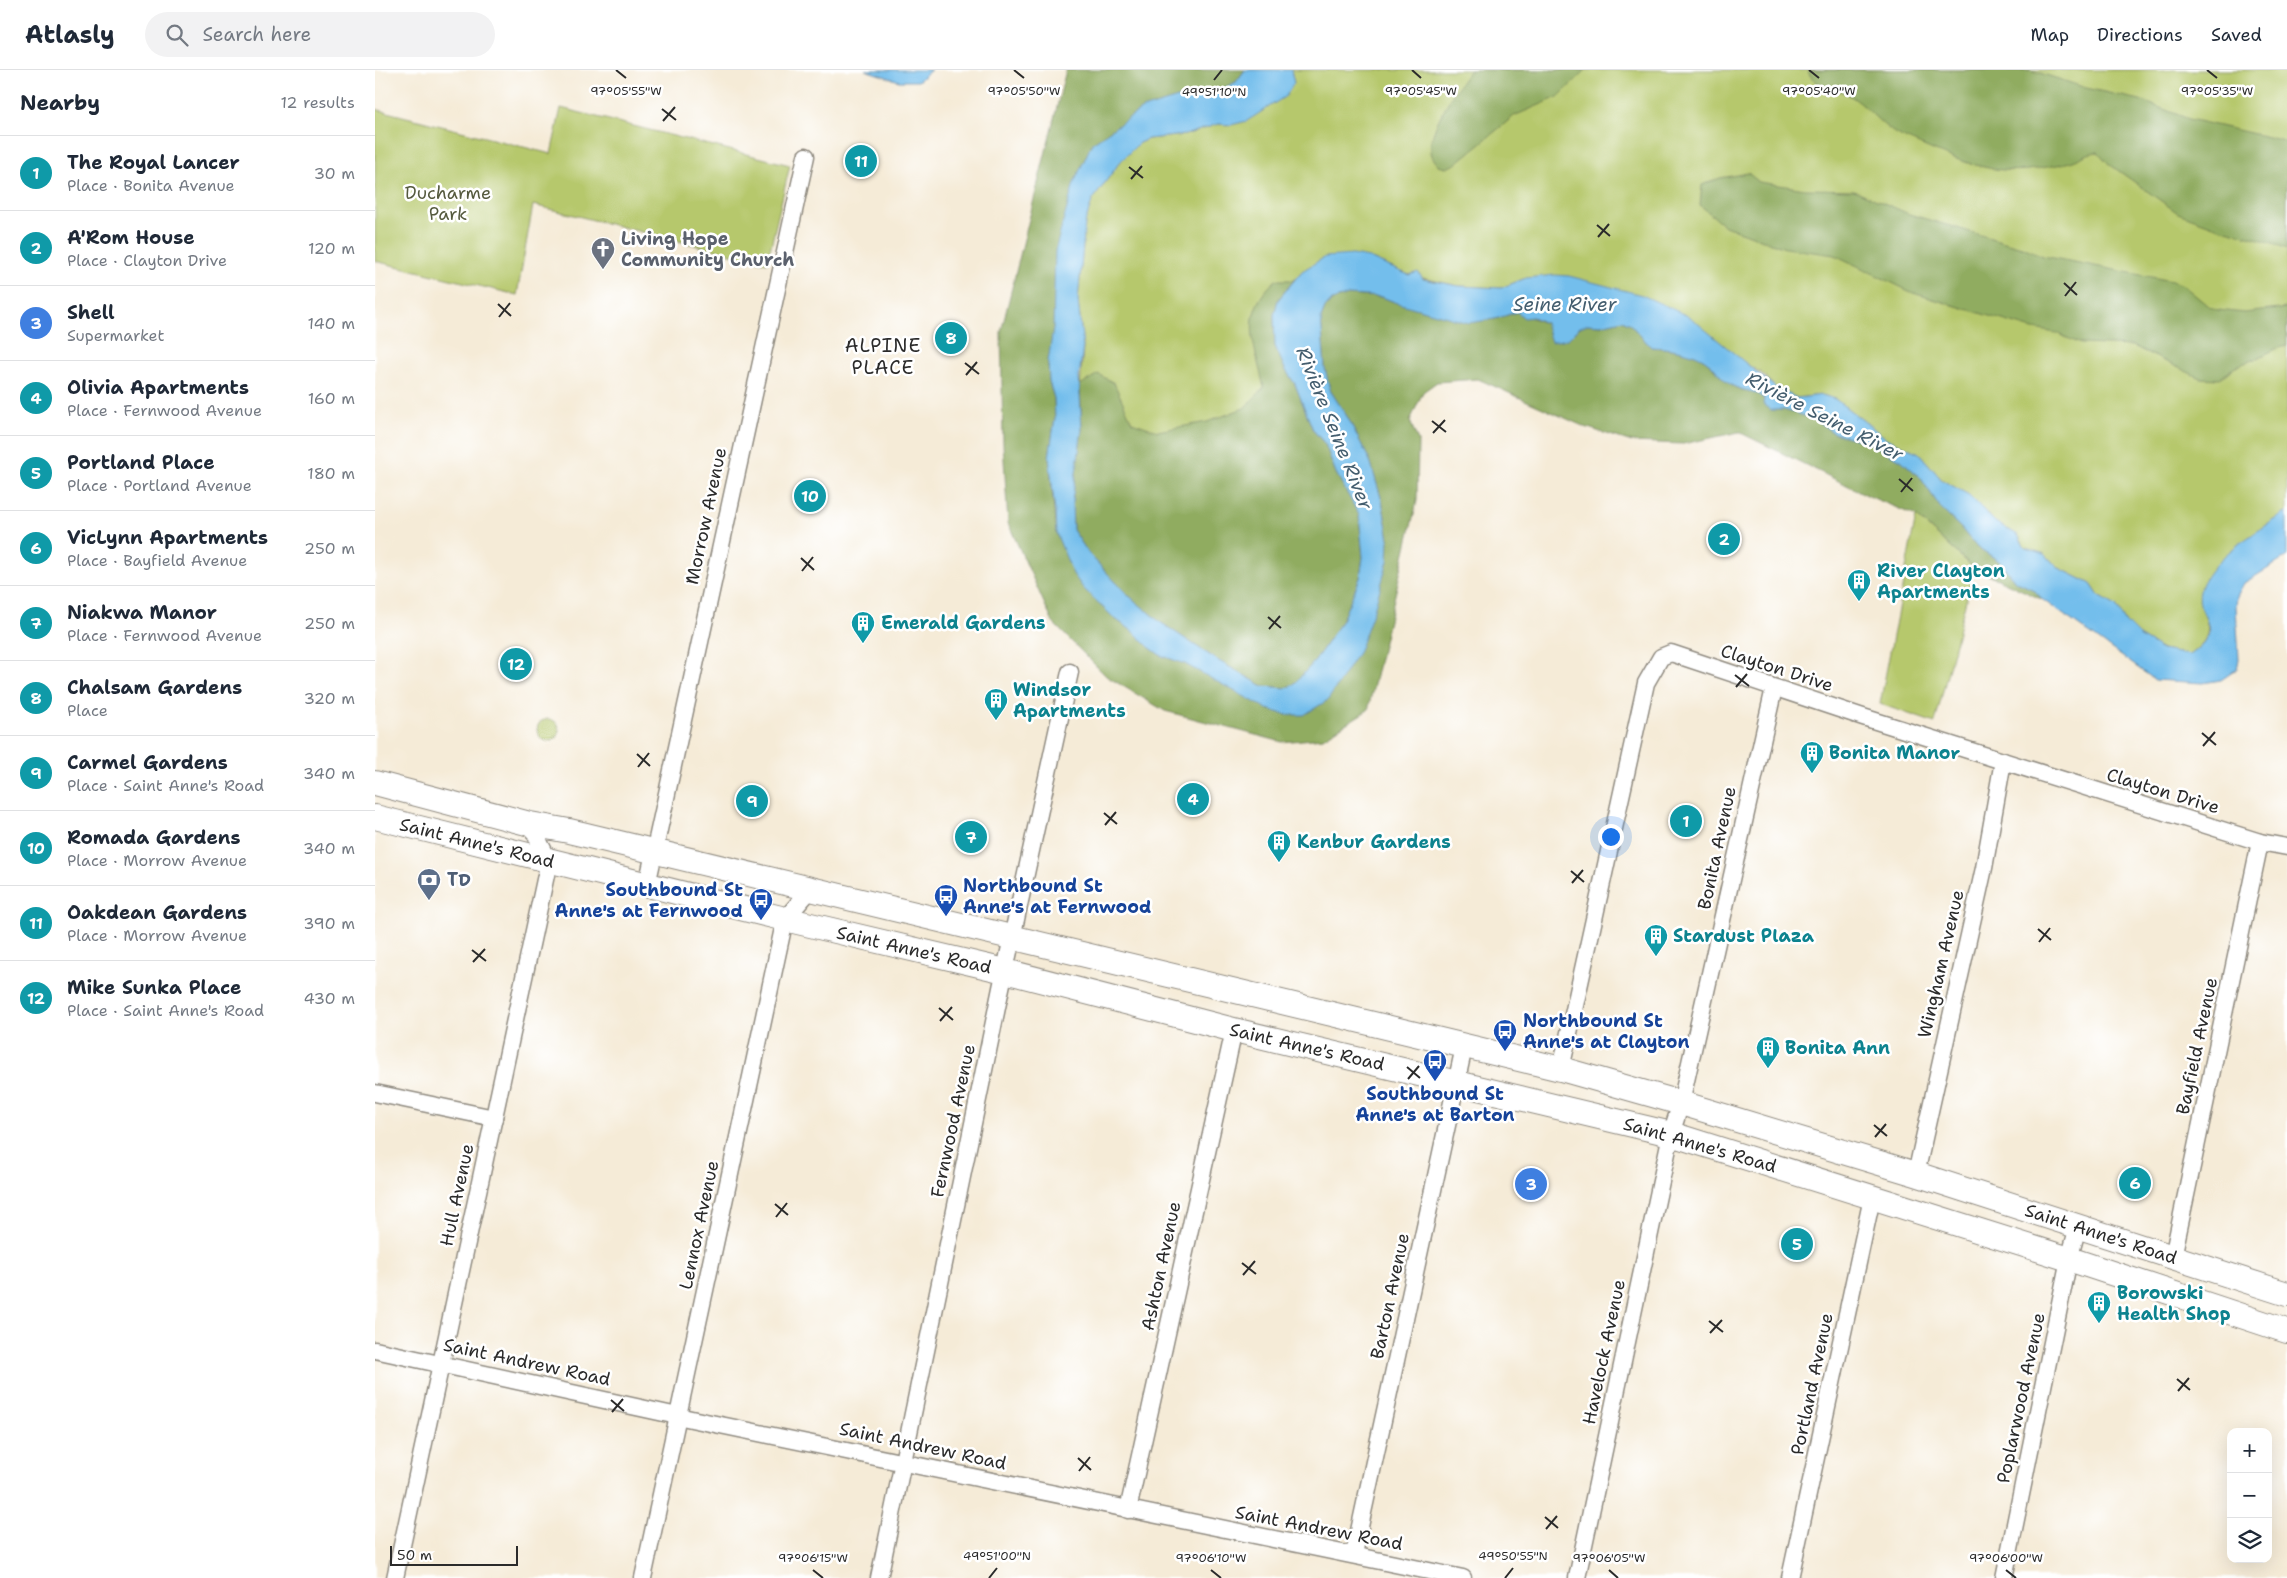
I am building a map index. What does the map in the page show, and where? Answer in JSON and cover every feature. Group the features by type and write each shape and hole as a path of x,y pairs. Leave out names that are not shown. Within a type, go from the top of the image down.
{"main road":[{"name":"Saint Anne's Road","path":"375,783 529,824 569,831 1561,1069 1681,1103 1915,1174 2287,1294"},
{"path":"379,818 391,806 412,794"},
{"name":"Saint Anne's Road","path":"379,818 785,919 1005,971 1234,1030 1671,1134 2069,1259 2287,1331"}],"street":[{"name":"Morrow Avenue","path":"647,885 805,156"},
{"name":"Clayton Drive","path":"1561,1069 1646,683 1661,657 1671,654 2003,762 2260,842 2287,848"},
{"name":"Fernwood Avenue","path":"879,1578 1005,971 1070,672"},
{"name":"Bonita Avenue","path":"1671,1134 1681,1103 1774,688"},
{"name":"Wingham Avenue","path":"1915,1174 1984,868 2003,762"},
{"path":"529,824 549,861"},
{"name":"Bayfield Avenue","path":"2173,1257 2260,842"},
{"name":"Hull Avenue","path":"395,1578 549,861"},
{"name":"Lennox Avenue","path":"643,1578 785,919 811,889"},
{"name":"Ashton Avenue","path":"1128,1510 1234,1030"},
{"name":"Barton Avenue","path":"1354,1554 1464,1047"},
{"path":"375,1093 494,1118"},
{"name":"Havelock Avenue","path":"1577,1578 1671,1134"},
{"name":"Portland Avenue","path":"1790,1578 1872,1198"},
{"name":"Poplarwood Avenue","path":"2004,1578 2069,1259 2078,1227"},
{"name":"Saint Andrew Road","path":"375,1350 1128,1510 1354,1554 1463,1578"}],"green space":[{"path":"1066,70 1245,70 1236,82 1216,92 1178,98 1092,143 1048,361 1049,382 1054,398 1055,418 1049,457 1056,533 1114,618 1134,632 1160,655 1185,664 1287,715 1389,539 1382,501 1370,461 1348,418 1330,390 1325,368 1321,318 1325,308 1332,300 1348,295 1382,297 1397,303 1495,319 1517,312 1545,323 1568,339 1580,327 1587,324 1601,325 1622,320 1629,323 1651,347 1674,349 1698,356 1710,364 1733,386 1745,391 1758,393 1770,410 1784,410 1812,418 1834,433 1870,443 1901,460 1920,477 1942,510 1970,539 1982,550 1999,561 2015,581 2035,590 2043,600 1974,568 1916,516 1871,497 1739,432 1683,444 1632,442 1585,427 1478,379 1437,382 1423,392 1410,421 1418,441 1417,501 1368,710 1323,738 1282,742 1165,711 1106,676 1053,623 1008,523 1003,444 1001,332"},
{"path":"1291,70 2287,70 2287,512 2235,547 2199,600 2207,624 2206,636 2203,642 2189,655 2162,650 2139,636 2126,623 2116,606 2099,596 2091,584 2057,567 2045,554 2025,548 2018,535 1995,522 1969,495 1942,480 1919,453 1886,438 1835,399 1822,395 1797,398 1776,388 1761,373 1743,362 1526,278 1501,288 1459,286 1409,275 1369,258 1302,271 1278,300 1295,384 1072,502 1083,347 1078,300 1085,223 1092,201 1119,163 1139,143 1148,139 1185,135 1218,124 1231,125 1294,83"},
{"path":"1470,70 1586,70 1558,97 1514,116 1454,165 1446,168 1439,166 1433,158 1431,143 1444,109"},
{"path":"1808,70 2031,70 2086,88 2140,100 2189,119 2281,140 2287,143 2287,249 2178,213 2109,164 2098,152 2061,164 2017,171 1999,170 1947,156 1896,134 1883,125 1854,98 1818,83"},
{"name":"Ducharme Park","path":"561,108 790,165 767,263 533,205 517,295 375,261 375,109 551,154"},
{"path":"1748,173 1759,182 1805,189 1854,190 1909,214 2025,248 2043,256 2172,281 2183,285 2208,306 2218,310 2244,313 2287,308 2287,346 2238,366 2220,379 2200,378 2133,346 2081,344 2056,333 2029,328 1913,293 1835,255 1785,248 1725,226 1700,205 1702,185 1720,178"},
{"path":"1276,280 1294,280 1278,300 1274,315 1275,346 1285,369 1295,384 1313,430 1325,444 1336,473 1359,515 1363,557 1360,578 1342,620 1315,661 1295,684 1287,688 1263,686 1217,660 1160,622 1128,595 1089,554 1073,530 1072,502 1082,429 1080,385 1098,374 1114,383 1132,422 1158,431 1207,422 1244,408 1264,388 1254,344 1253,318 1257,305 1264,293"},
{"path":"1916,516 1974,568 1935,723 1880,704"},
{"path":"548,719 558,726 559,730 552,740 548,741 538,734 537,730 544,720"}],"water":[{"path":"865,70 931,70 918,81 899,81"},
{"name":"Seine River","path":"1245,70 1291,70 1294,83 1286,96 1247,121 1231,125 1218,124 1185,135 1148,139 1139,143 1119,163 1092,201 1085,223 1078,300 1083,347 1079,377 1082,429 1072,502 1073,530 1089,554 1128,595 1160,622 1217,660 1263,686 1287,688 1295,683 1315,661 1342,620 1360,578 1363,557 1359,515 1336,473 1325,444 1313,430 1295,384 1285,369 1275,346 1274,315 1278,300 1302,271 1325,257 1352,255 1369,258 1409,275 1418,272 1423,279 1459,286 1501,288 1526,278 1555,275 1569,276 1642,295 1690,317 1776,388 1797,398 1822,395 1835,399 1886,438 1919,453 1942,480 1969,495 1995,522 2018,535 2025,548 2045,554 2057,567 2091,584 2099,596 2116,606 2126,623 2139,636 2162,650 2189,655 2201,645 2209,629 2199,598 2201,588 2207,576 2215,565 2238,545 2287,512 2287,557 2244,583 2237,596 2239,659 2237,669 2221,680 2203,683 2155,680 2043,600 2034,590 2015,581 1999,561 1982,550 1942,510 1920,477 1901,460 1870,443 1834,433 1812,418 1784,410 1770,410 1763,404 1764,398 1731,385 1704,360 1682,351 1651,347 1629,323 1622,320 1601,325 1587,324 1580,327 1568,339 1551,342 1545,323 1533,317 1524,318 1517,312 1495,319 1469,323 1382,297 1348,295 1332,300 1325,308 1321,318 1325,368 1330,390 1348,418 1370,461 1382,501 1389,539 1388,561 1373,613 1359,651 1328,700 1304,715 1287,715 1267,709 1185,664 1160,655 1134,632 1114,618 1083,588 1073,574 1056,533 1049,457 1055,418 1054,398 1049,382 1048,361 1053,329 1055,251 1074,183 1092,143 1142,109 1178,98 1216,92 1236,82"}],"place":[{"name":"Oakdean Gardens","path":"861,161"},
{"name":"Living Hope Community Church","path":"603,270"},
{"name":"Chalsam Gardens","path":"951,338"},
{"name":"Romada Gardens","path":"810,496"},
{"name":"A'Rom House","path":"1724,539"},
{"name":"River Clayton Apartments","path":"1859,602"},
{"name":"Emerald Gardens","path":"863,644"},
{"name":"Mike Sunka Place","path":"516,664"},
{"name":"Windsor Apartments","path":"996,721"},
{"name":"Bonita Manor","path":"1812,774"},
{"name":"Olivia Apartments","path":"1193,799"},
{"name":"Carmel Gardens","path":"752,801"},
{"name":"The Royal Lancer","path":"1686,821"},
{"name":"Niakwa Manor","path":"971,837"},
{"name":"Kenbur Gardens","path":"1279,863"},
{"name":"TD","path":"429,901"},
{"name":"Northbound St Anne's at Fernwood","path":"946,917"},
{"name":"Southbound St Anne's at Fernwood","path":"761,921"},
{"name":"Stardust Plaza","path":"1656,957"},
{"name":"Northbound St Anne's at Clayton","path":"1505,1052"},
{"name":"Bonita Ann","path":"1768,1069"},
{"name":"Southbound St Anne's at Barton","path":"1435,1082"},
{"name":"VicLynn Apartments","path":"2135,1183"},
{"name":"Shell","path":"1531,1184"},
{"name":"Portland Place","path":"1797,1244"},
{"name":"Borowski Health Shop","path":"2099,1324"}],"district":[{"name":"ALPINE PLACE","path":"883,356"}],"water label":[{"name":"Rivière Seine River","path":"1825,416"},
{"name":"Rivière Seine River","path":"1335,428"}]}
